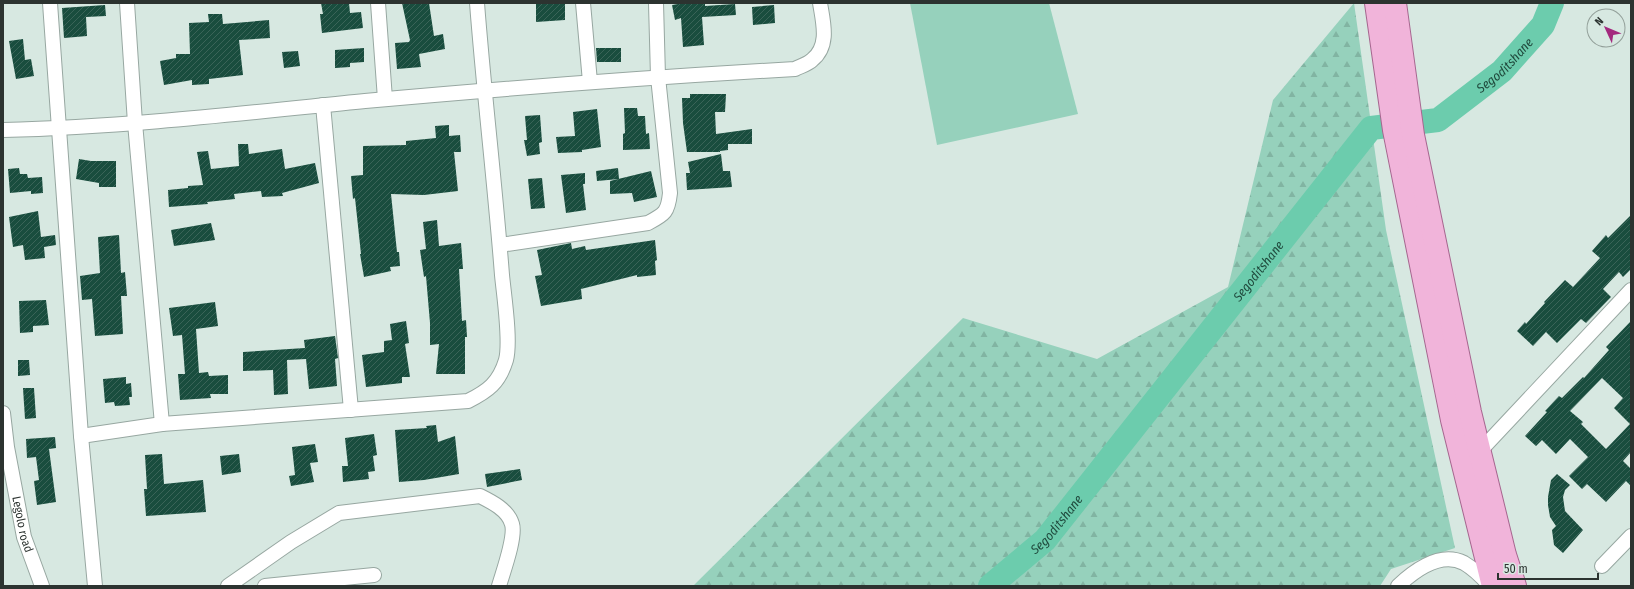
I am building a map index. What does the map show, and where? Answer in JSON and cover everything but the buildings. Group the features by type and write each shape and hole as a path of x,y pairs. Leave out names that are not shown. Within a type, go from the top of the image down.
{"main road":[{"path":"1386,9 1403,132 1452,420 1491,586"},
{"path":"1403,132 1505,555 1515,586"}],"street":[{"path":"50,3 81,436 95,586"},
{"path":"127,3 134,123 162,424"},
{"path":"378,3 385,100"},
{"path":"81,436 162,424 468,401 488,391 498,377 506,359 507,340 500,245 476,3"},
{"path":"583,3 590,82"},
{"path":"500,245 648,223 660,217 668,208 670,193 658,77 656,3"},
{"path":"3,130 59,129 484,90 658,77 795,69 812,60 821,50 824,39 820,3"},
{"path":"323,105 351,410"},
{"path":"1480,451 1631,290"},
{"name":"Legolo road","path":"3,413 7,447 24,537 42,586"},
{"path":"228,586 291,542 339,513 480,496 492,502 506,514 512,525 511,541 499,586"},
{"path":"1602,566 1631,536"},
{"path":"1398,586 1412,573 1431,563 1445,560 1456,560 1465,564 1491,586"},
{"path":"265,586 374,575"}],"green space":[{"path":"910,3 1049,3 1078,114 937,145"},
{"path":"1354,3 1386,230 1455,548 1391,569 1380,586 693,586 963,318 1097,359 1228,287 1273,100"}],"waterway":[{"name":"Segoditshane","path":"990,586 1045,540 1371,128 1438,120 1502,71 1543,25 1552,3"}]}
